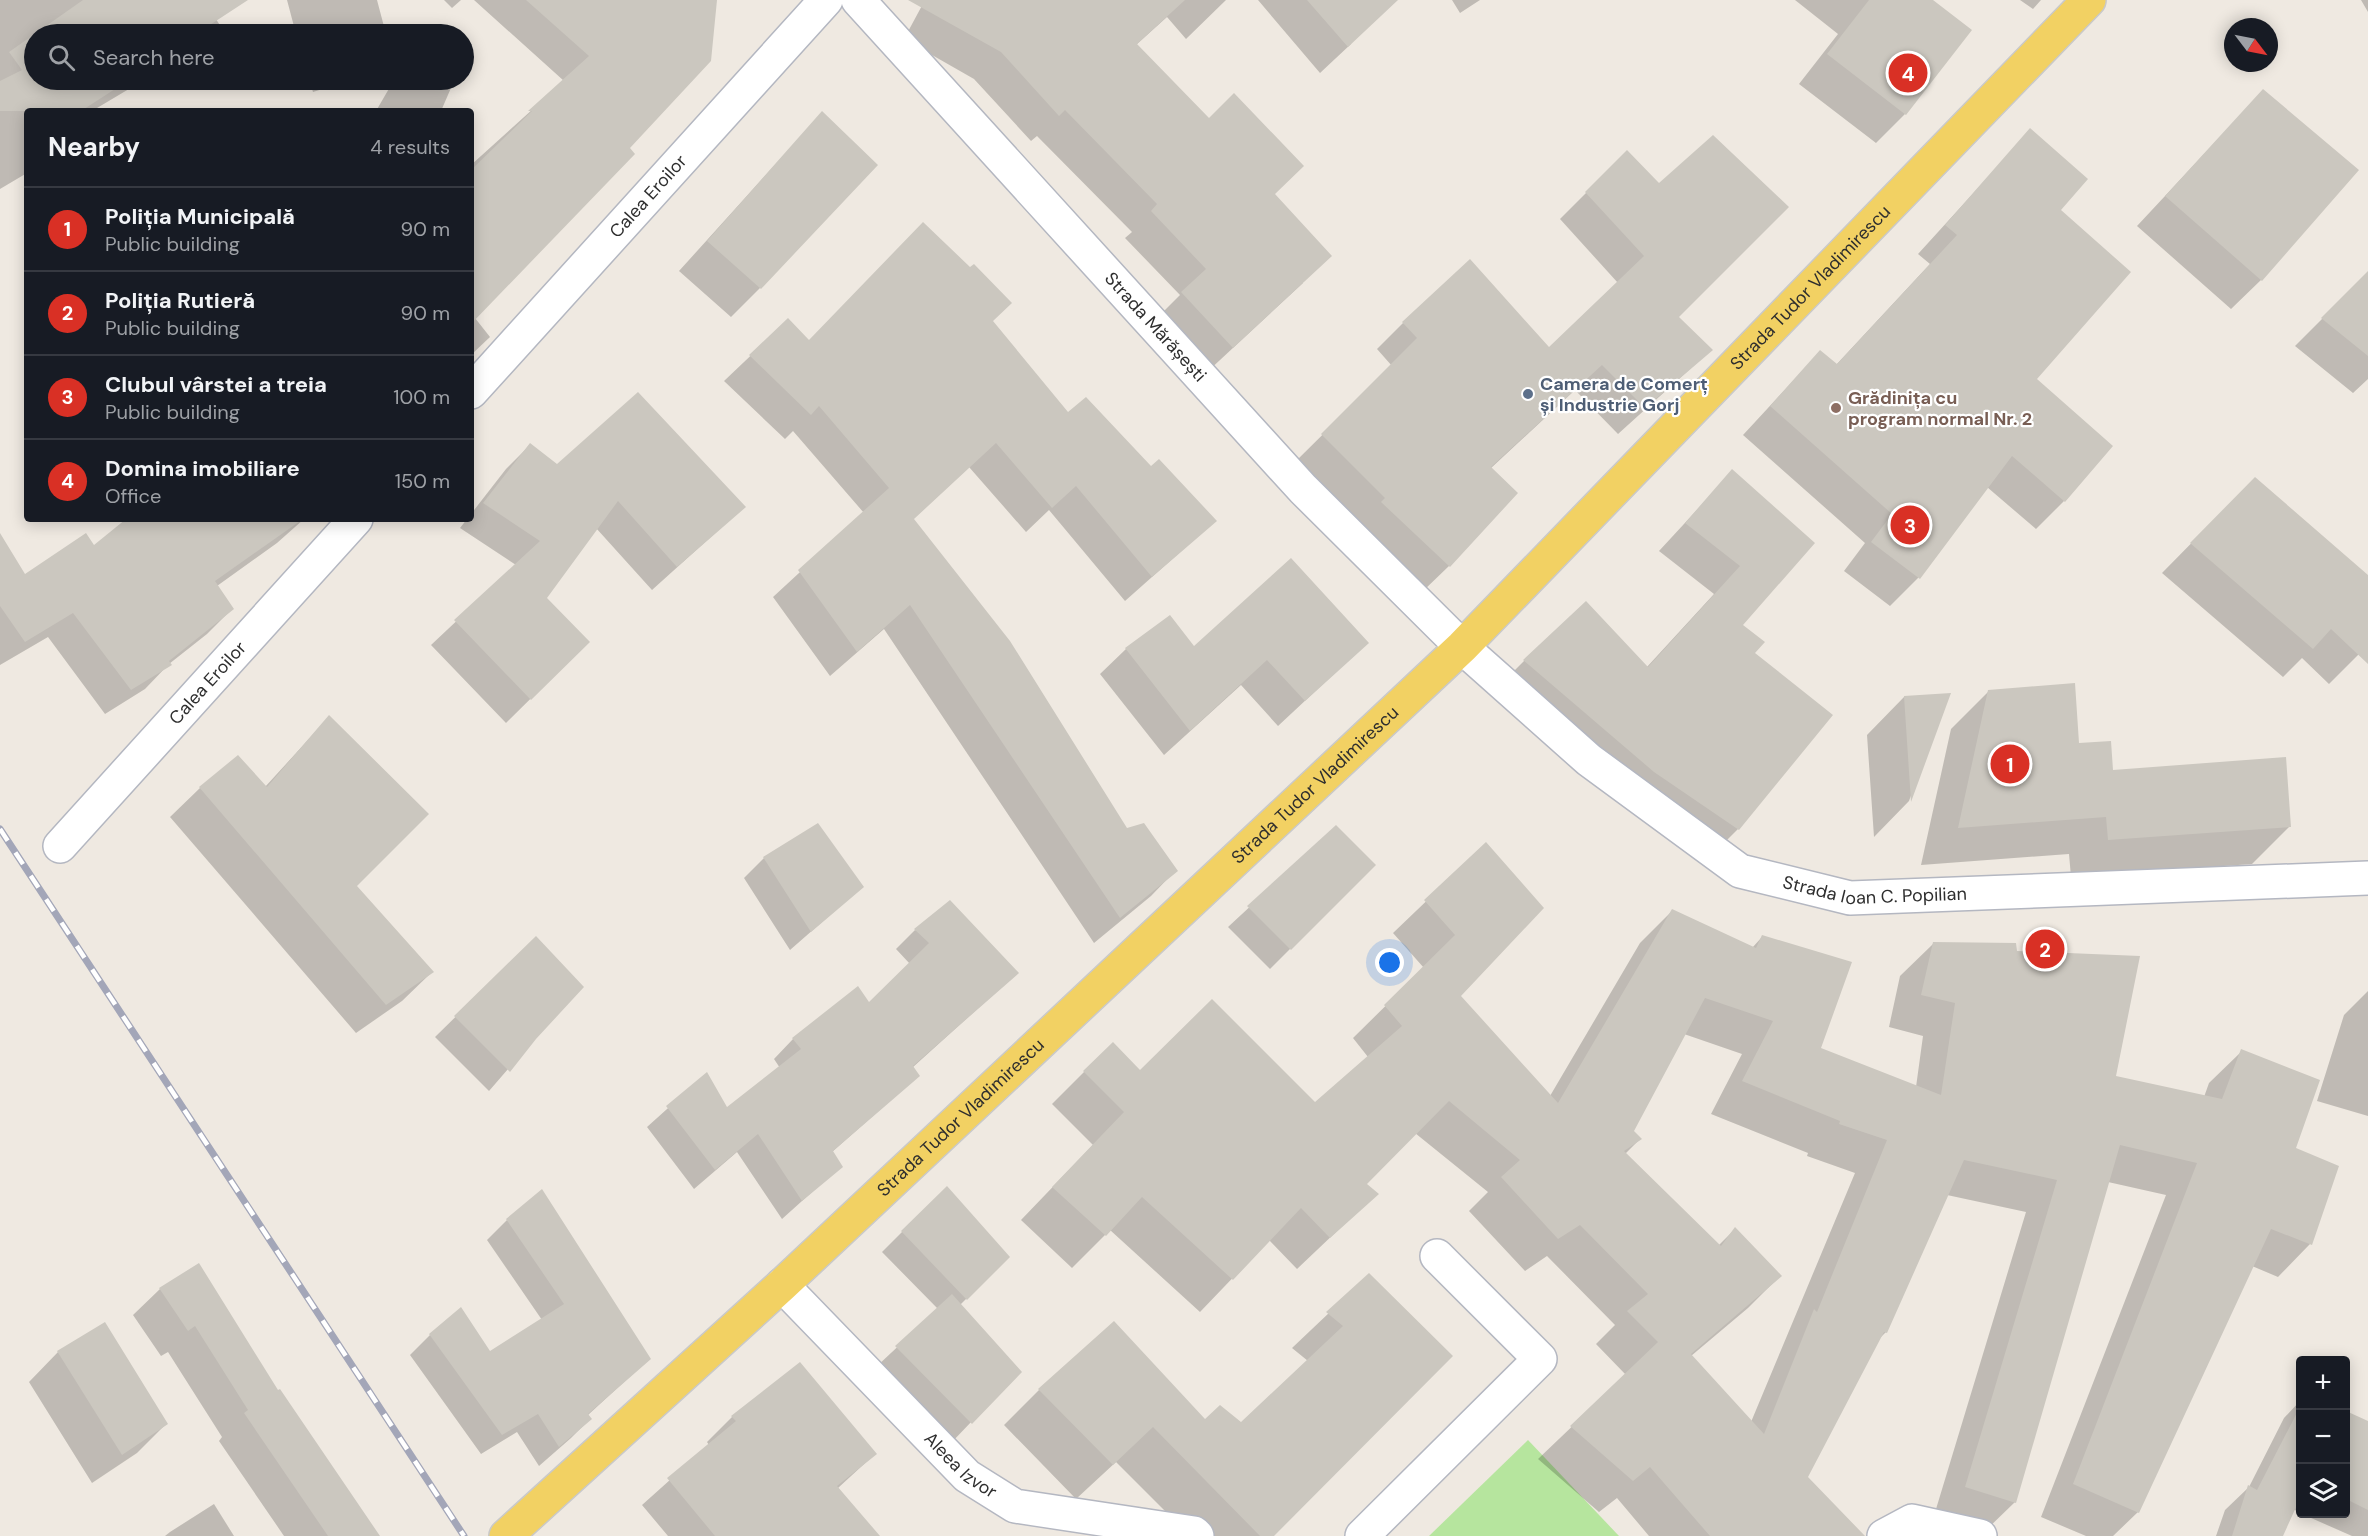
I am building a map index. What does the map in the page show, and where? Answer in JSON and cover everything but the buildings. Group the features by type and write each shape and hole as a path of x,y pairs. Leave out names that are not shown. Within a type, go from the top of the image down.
{"main road":[{"name":"Strada Tudor Vladimirescu","path":"506,1536 782,1285 1462,646 2089,0"}],"street":[{"name":"Calea Eroilor","path":"474,389 826,0"},
{"name":"Strada Mărășești","path":"858,0 1304,489 1462,646"},
{"name":"Calea Eroilor","path":"60,846 353,522"},
{"name":"Strada Ioan C. Popilian","path":"1462,646 1589,760 1740,871 1850,898 2368,878"},
{"path":"1362,1536 1540,1359 1437,1256"},
{"name":"Aleea Izvor","path":"782,1285 967,1476 1015,1506 1194,1533 1197,1536"},
{"path":"1884,1536 1912,1521 1980,1536"}],"green space":[{"path":"1528,1440 1619,1536 1429,1536"}],"railway":[{"path":"0,829 464,1536"}],"place":[{"name":"Domina imobiliare","path":"1908,73"},
{"name":"Camera de Comerț și Industrie Gorj","path":"1528,394"},
{"name":"Grădinița cu program normal Nr. 2","path":"1836,408"},
{"name":"Clubul vârstei a treia","path":"1910,525"},
{"name":"Poliția Municipală","path":"2010,764"},
{"name":"Poliția Rutieră","path":"2045,949"}]}
